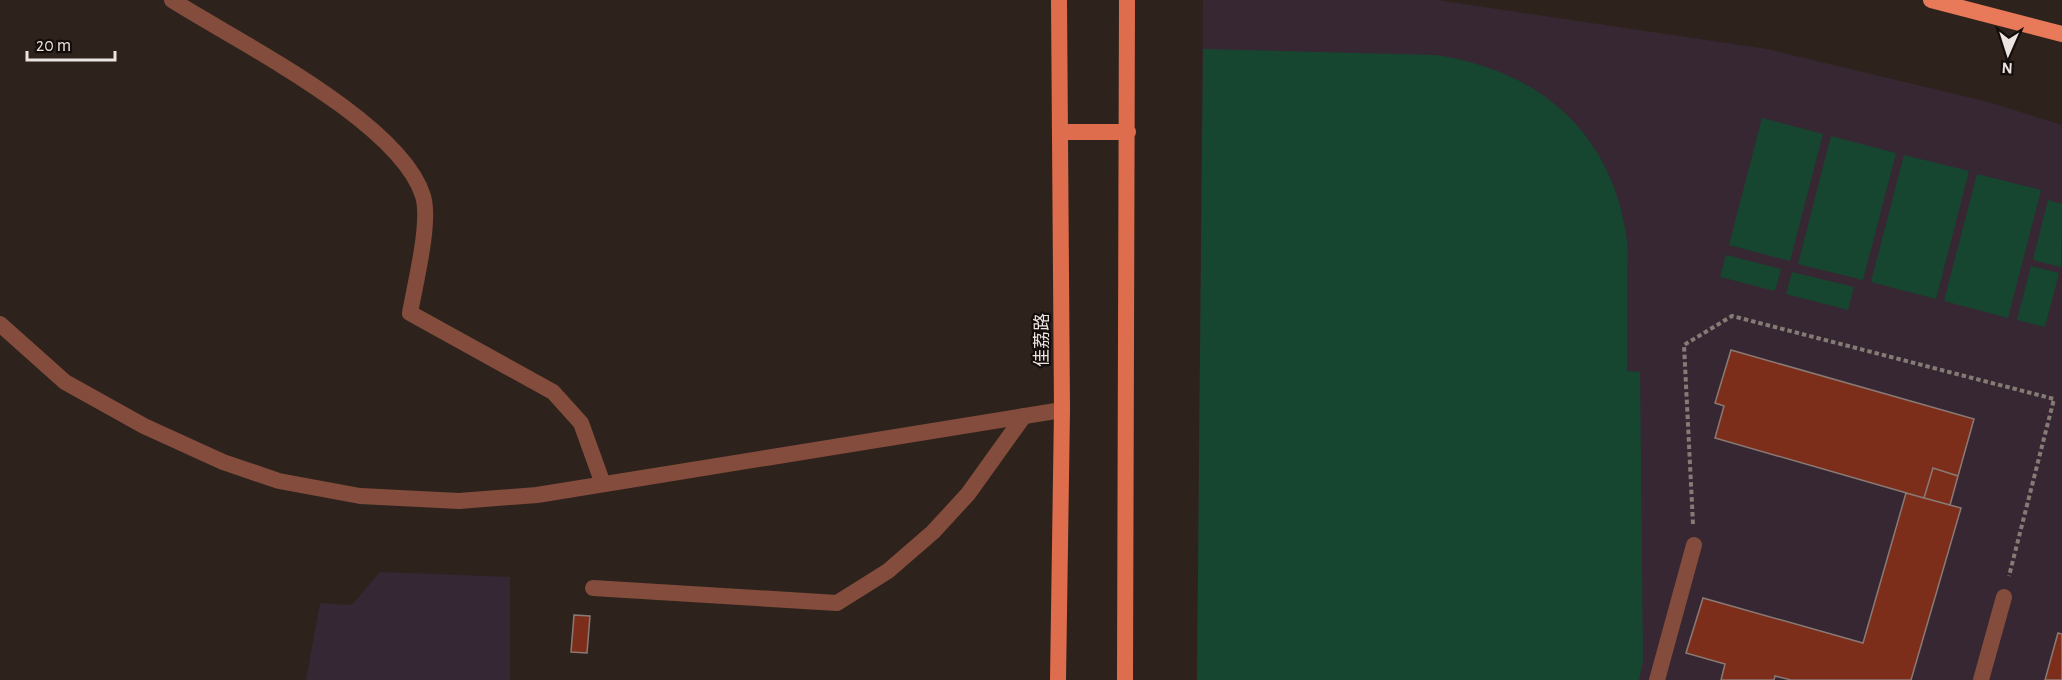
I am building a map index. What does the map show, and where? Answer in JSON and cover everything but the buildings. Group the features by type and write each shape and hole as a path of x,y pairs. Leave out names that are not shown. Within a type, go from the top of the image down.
{"highway":[{"path":"1931,0 2062,34"}],"main road":[{"name":"佳荔路","path":"1058,680 1062,410 1059,0"},
{"path":"1125,680 1127,0"},
{"path":"1061,132 1128,132"}],"street":[{"path":"172,0 345,106 400,155 423,197 423,236 410,313 553,392 582,423 603,484"},
{"path":"0,324 65,382 144,426 224,462 288,483 360,496 459,501 537,495 1062,410"},
{"path":"593,588 837,603 888,571 933,532 968,494 1024,416"},
{"path":"1657,680 1694,545"},
{"path":"1981,680 2004,597"}],"path":[{"path":"1694,545 1684,345 1732,316 2054,399 2004,597"}],"shaded area":[{"path":"1203,0 1436,0 1767,49 1988,102 2062,125 2062,680 1197,680"},
{"path":"380,572 510,577 510,680 306,680 320,603 352,605"}],"green space":[{"path":"1203,49 1436,55 1473,63 1506,75 1536,91 1563,111 1585,136 1604,164 1617,197 1628,251 1627,371 1640,372 1643,661 1639,680 1197,680"},
{"path":"1762,118 1823,134 1790,261 1729,245"},
{"path":"1831,136 1896,153 1863,280 1798,264"},
{"path":"1904,155 1969,171 1936,299 1871,282"},
{"path":"1977,174 2041,190 2008,318 1944,301"},
{"path":"2048,200 2062,204 2061,267 2033,260"},
{"path":"1726,255 1781,269 1775,291 1720,277"},
{"path":"2031,266 2059,273 2045,327 2017,320"},
{"path":"1792,272 1854,287 1848,310 1786,294"}]}
